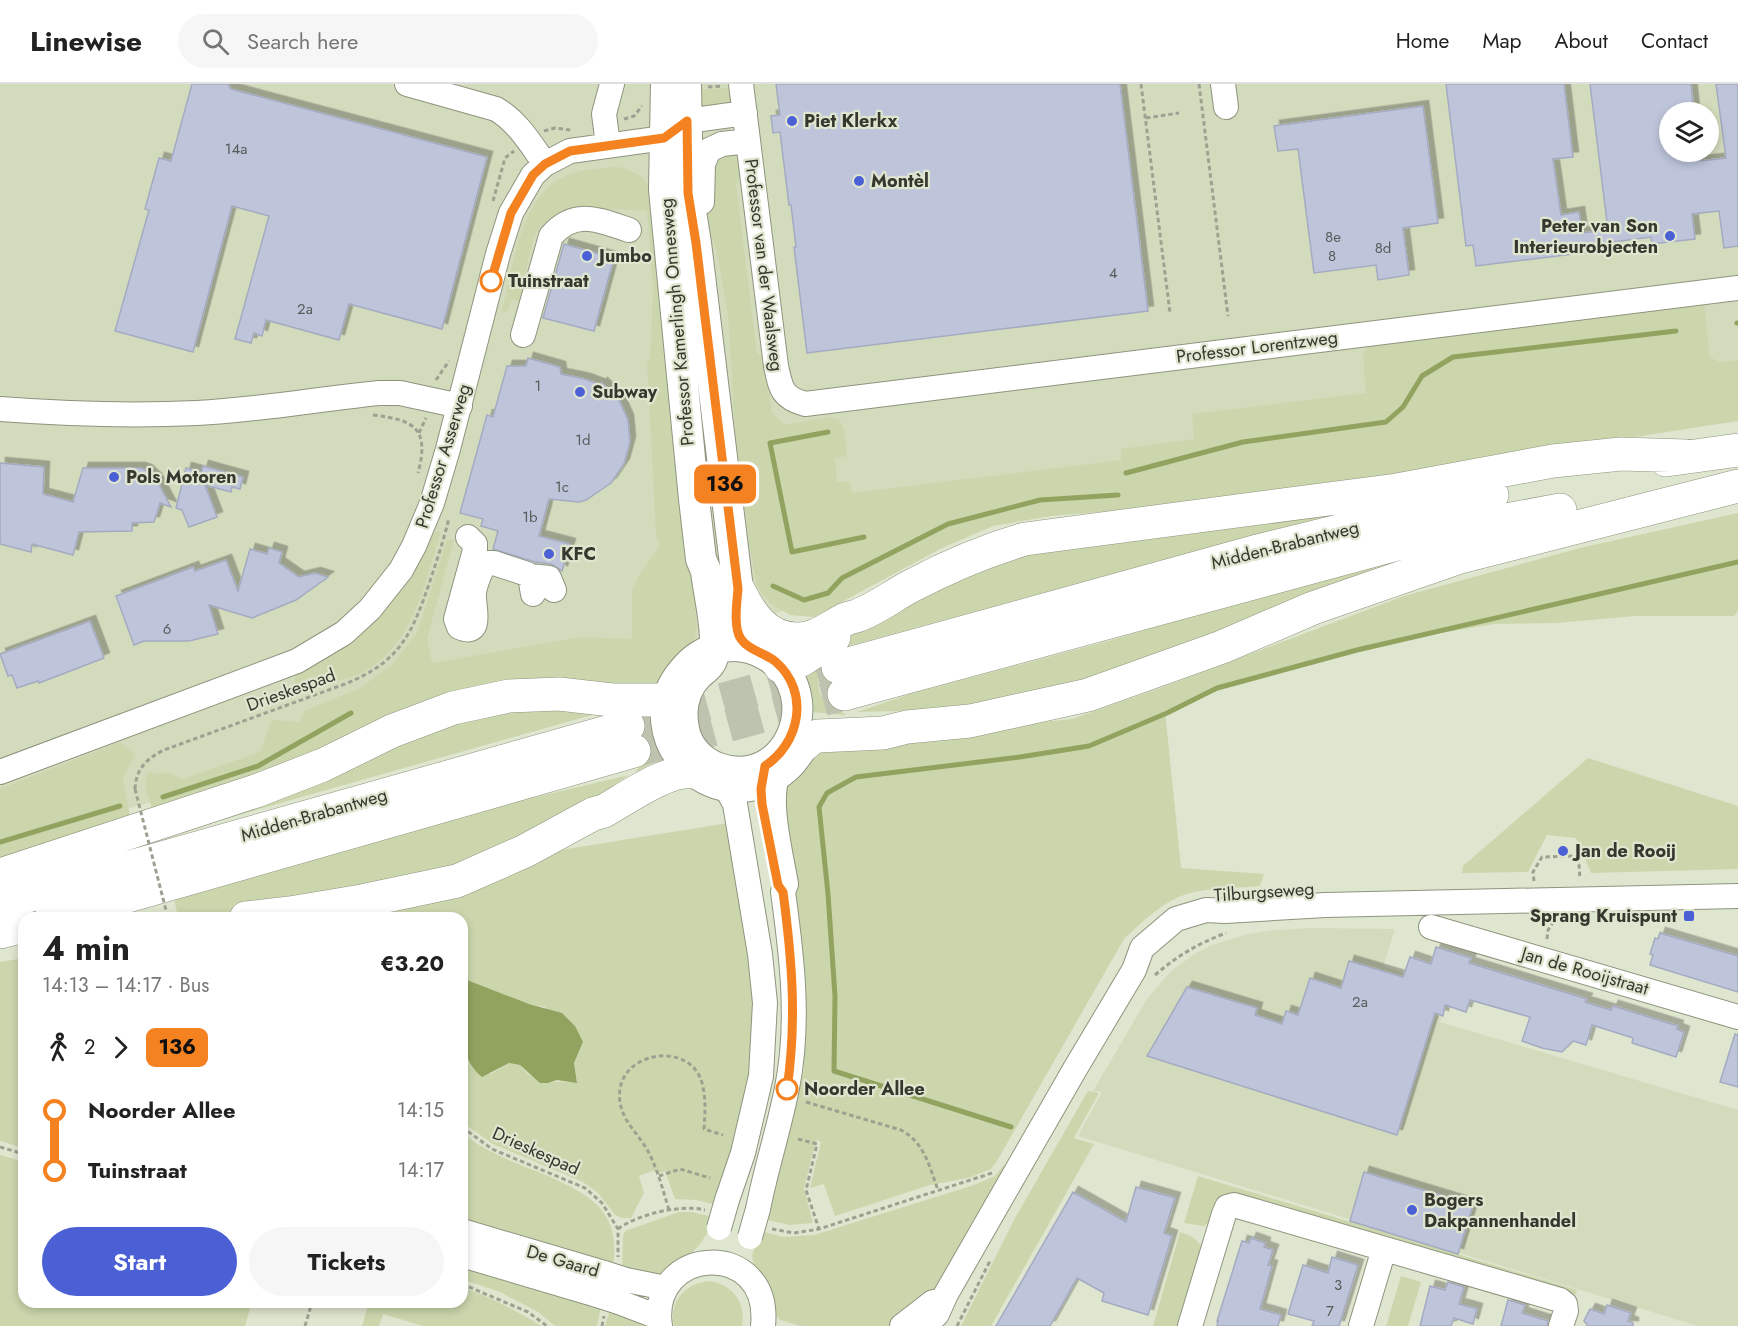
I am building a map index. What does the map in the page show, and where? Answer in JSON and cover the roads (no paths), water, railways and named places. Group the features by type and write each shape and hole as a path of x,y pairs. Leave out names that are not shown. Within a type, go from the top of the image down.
{"highway":[{"name":"Midden-Brabantweg","path":"1738,450 1686,456 1436,507 1258,551 841,680 1441,532 1738,478"},
{"path":"738,589 760,626 775,634 798,639 815,636 847,618 860,615 912,585 980,553 1025,539 1396,490 1553,461 1621,454 1686,456"},
{"path":"799,739 883,733 907,727 970,721 1088,695 1222,647 1313,608 1460,557 1738,486"},
{"path":"780,666 789,666 802,660 852,625 860,615"},
{"path":"6,872 256,791 323,765 392,732 453,708 508,696 559,694 612,700 661,700 670,696"},
{"name":"Midden-Brabantweg","path":"0,904 631,739 70,912"},
{"path":"296,912 457,881 525,851 593,814 604,811 670,774 684,770 691,762"},
{"path":"0,933 18,928"},
{"path":"0,952 18,949"}],"main road":[{"name":"Professor Kamerlingh Onnesweg","path":"666,84 680,137 696,243 738,589 736,615 740,639 752,648"},
{"name":"Professor Kamerlingh Onnesweg","path":"704,85 680,137 664,190 682,391 701,559 706,571 707,652"},
{"path":"740,645 752,648 780,666 792,683 797,700 799,739 794,759 742,787 725,786 709,781 674,747 668,732 667,712 670,696 678,677 707,652 740,645"},
{"path":"691,762 693,750 686,736 682,705 689,687 711,663 707,652"},
{"path":"691,762 734,771 755,770 768,774"}],"street":[{"path":"407,84 458,90 496,109 508,116 521,129 545,164"},
{"path":"608,145 604,114 612,84"},
{"name":"Professor van der Waalsweg","path":"741,84 776,366 781,389"},
{"path":"680,137 744,113"},
{"name":"Professor Asserweg","path":"0,772 297,661 344,633 370,609 387,590 414,546 432,503 460,406 498,254 511,213 533,175 545,164 570,151 680,137"},
{"name":"Professor van der Waalsweg","path":"696,243 703,194 702,171 707,154 713,147 722,144 748,141"},
{"path":"523,335 551,236 558,228 570,219 586,218 629,230"},
{"name":"Professor Lorentzweg","path":"781,389 790,400 805,404 825,402 1738,288"},
{"path":"0,409 131,415 199,412 379,393 400,393 460,406"},
{"path":"468,537 476,544 456,619 462,629 470,628 477,619 473,597 484,564 494,563 539,587"},
{"path":"768,774 762,804 774,869 778,885 783,892 792,952 794,1011 787,1089 750,1237 745,1266 748,1277 760,1296 769,1324"},
{"path":"706,1262 743,1153 761,1077 765,1004 760,954 735,804 725,786"},
{"name":"Tilburgseweg","path":"925,1326 938,1314 946,1294 1075,1069 1143,974 1180,935 1208,922 1354,904 1738,896"},
{"name":"Jan de Rooijstraat","path":"1431,927 1738,1017"},
{"path":"1190,1326 1224,1214 1227,1207 1234,1205 1560,1300 1563,1315"},
{"name":"De Gaard","path":"468,1233 612,1287 659,1321"},
{"path":"1361,1326 1384,1249"},
{"name":"De Gaard","path":"468,1256 612,1287 666,1288"},
{"path":"659,1321 659,1307 666,1288 687,1269 706,1262 715,1262 733,1266 748,1277"},
{"name":"Tilburgseweg","path":"902,1326 946,1294"}],"waterway":[{"path":"1126,473 1243,442 1386,422 1403,407 1422,376 1453,357 1676,331"},
{"path":"828,432 770,443 792,552 864,537"},
{"path":"773,586 804,600 828,593 842,578 948,524 1040,500 1118,495"},
{"path":"1011,1127 834,1071 835,996 819,807 827,793 856,777 1020,757 1089,746 1167,713 1217,688 1357,650 1738,562"},
{"path":"163,797 258,766 351,713"},
{"path":"0,842 120,806"}],"tunnel":[{"path":"628,726 838,667"},
{"path":"634,751 844,694"}],"place":[{"name":"Piet Klerkx","path":"792,121"},
{"name":"Montèl","path":"859,181"},
{"name":"Peter van Son Interieurobjecten","path":"1670,236"},
{"name":"Jumbo","path":"587,256"},
{"name":"Tuinstraat","path":"491,281"},
{"name":"Subway","path":"580,392"},
{"name":"Pols Motoren","path":"114,477"},
{"name":"KFC","path":"549,554"},
{"name":"Jan de Rooij","path":"1563,851"},
{"name":"Sprang Kruispunt","path":"1689,916"},
{"name":"Noorder Allee","path":"787,1089"},
{"name":"Bogers Dakpannenhandel","path":"1412,1210"}]}
